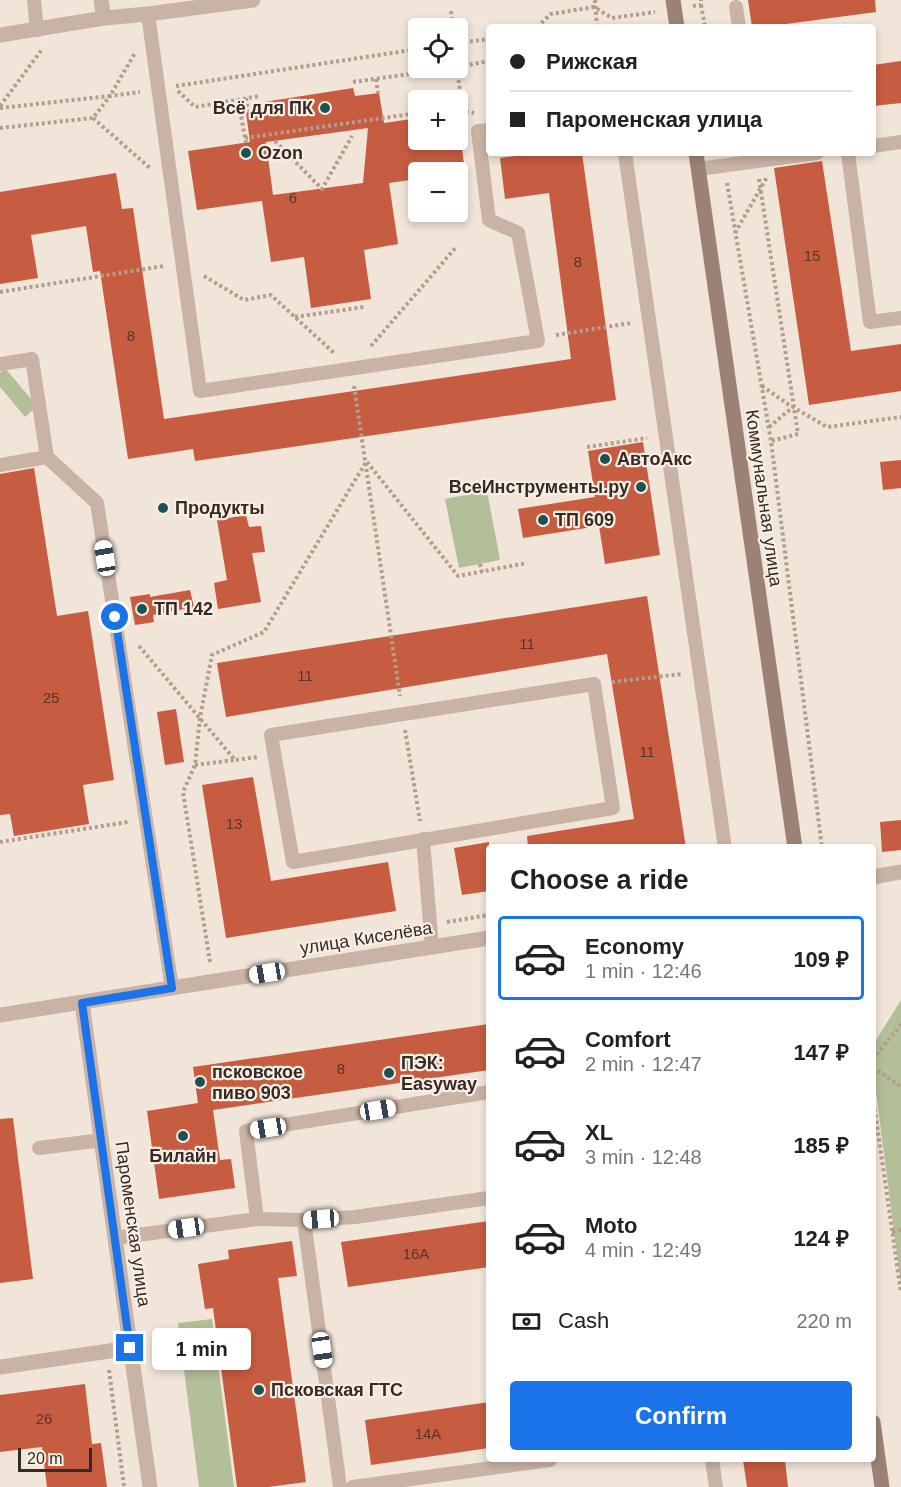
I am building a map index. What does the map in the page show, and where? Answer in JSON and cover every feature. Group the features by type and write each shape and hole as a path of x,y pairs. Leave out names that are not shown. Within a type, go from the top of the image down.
{"main road":[{"path":"674,4 677,24"},
{"name":"Коммунальная улица","path":"696,156 794,844"},
{"path":"876,1444 882,1487"}],"street":[{"path":"101,0 104,18"},
{"path":"0,35 104,18 149,20 253,0"},
{"path":"876,876 901,872"},
{"name":"улица Киселёва","path":"0,1015 486,938"},
{"name":"Пароменская улица","path":"82,1003 150,1487"},
{"path":"0,1367 130,1348"}],"lane":[{"path":"34,0 37,30"},
{"path":"736,7 739,24"},
{"path":"149,20 200,391 538,341 519,233 489,220 478,131 486,130"},
{"path":"876,146 901,142"},
{"path":"624,156 724,844"},
{"path":"698,169 756,157 794,156"},
{"path":"848,156 870,322 901,318"},
{"path":"0,364 32,358 47,458 97,503 147,820 147,859 172,988"},
{"path":"0,465 47,458"},
{"path":"594,684 613,808 293,862 271,735 594,684"},
{"path":"423,839 432,947"},
{"path":"258,1219 246,1131 486,1092"},
{"path":"39,1148 102,1140"},
{"path":"115,1238 258,1219 304,1220 355,1217 486,1198"},
{"path":"304,1220 340,1487"},
{"path":"353,1487 535,1462"},
{"path":"712,1462 716,1487"}],"path":[{"path":"595,0 597,24"},
{"path":"540,24 551,14 594,7 612,18 674,4 701,3 704,24"},
{"path":"452,11 452,18"},
{"path":"0,128 93,118 110,96 149,20"},
{"path":"468,42 486,39"},
{"path":"0,107 45,45"},
{"path":"0,107 158,90 408,51"},
{"path":"468,65 486,62"},
{"path":"353,82 408,74"},
{"path":"376,79 378,93"},
{"path":"175,87 195,107 260,96"},
{"path":"246,98 248,112"},
{"path":"238,99 245,140 408,115"},
{"path":"93,118 172,188"},
{"path":"275,141 322,189 352,136"},
{"path":"756,157 798,434 771,441"},
{"path":"735,232 778,158"},
{"path":"723,165 771,441 821,844"},
{"path":"351,369 457,246"},
{"path":"0,292 182,263 244,300 271,295 351,369 423,839"},
{"path":"295,317 364,307"},
{"path":"537,337 649,321"},
{"path":"762,386 827,427 901,417"},
{"path":"769,428 793,407"},
{"path":"587,447 666,435"},
{"path":"366,461 458,576 527,563"},
{"path":"210,962 183,792 195,765 200,718 212,655 264,632 366,461"},
{"path":"480,564 482,572"},
{"path":"136,642 235,760"},
{"path":"594,684 699,671"},
{"path":"195,765 274,754"},
{"path":"0,842 147,820"},
{"path":"876,1055 901,1024"},
{"path":"876,1069 901,1087"},
{"path":"876,1117 901,1293"},
{"path":"892,1232 901,1230"},
{"path":"107,1351 124,1487"}],"green space":[{"path":"5,368 37,406 25,417 0,387 0,373"},
{"path":"487,491 500,560 459,568 445,499"},
{"path":"901,1000 901,1286 876,1091 876,1040"},
{"path":"212,1319 234,1487 199,1487 178,1323"}],"building":[{"path":"748,0 875,0 876,12 786,24 752,24"},
{"path":"901,61 901,103 876,106 876,65"},
{"path":"353,88 355,96 379,93 384,123 408,119 408,150 462,150 464,162 408,162 408,180 389,183 398,244 364,250 371,299 311,308 304,257 271,262 262,201 197,210 188,151 250,142 246,112 267,110 264,102","holes":["368,128 363,183 273,195 266,142"]},
{"path":"582,156 616,400 195,461 193,449 128,459 100,271 93,272 86,226 31,235 38,278 0,284 0,192 116,173 122,209 133,208 164,419 571,359 549,193 505,199 500,158"},
{"path":"822,161 851,351 901,344 901,391 809,405 774,168"},
{"path":"643,442 660,555 605,564 599,526 523,538 518,509 595,497 588,451"},
{"path":"901,460 901,488 883,490 880,462"},
{"path":"34,468 57,616 88,611 114,780 83,785 89,824 14,836 10,814 0,815 0,474"},
{"path":"246,515 249,527 261,526 265,552 252,553 261,602 218,609 214,583 227,580 217,520"},
{"path":"190,590 194,607 153,615 154,622 135,625 130,597 150,594 150,597"},
{"path":"647,596 685,844 528,844 527,836 634,819 607,654 226,717 217,663"},
{"path":"176,709 184,762 165,765 157,712"},
{"path":"253,777 271,881 388,862 396,911 226,938 202,785"},
{"path":"901,820 901,850 882,852 880,822"},
{"path":"489,842 486,844 486,891 462,895 454,848"},
{"path":"486,1024 486,1070 213,1110 220,1160 231,1159 235,1188 159,1199 147,1111 198,1103 193,1067"},
{"path":"13,1118 33,1279 0,1283 0,1119"},
{"path":"486,1221 486,1267 348,1287 341,1242"},
{"name":"Псковская ГТС","path":"292,1241 297,1276 278,1278 306,1482 268,1487 237,1487 213,1308 205,1309 198,1264 229,1259 228,1250"},
{"path":"85,1384 92,1444 101,1443 107,1487 47,1487 42,1447 0,1452 0,1395"},
{"path":"486,1402 486,1448 371,1465 365,1420"},
{"path":"743,1462 785,1462 788,1487 747,1487"}],"place":[{"name":"Всё для ПК","path":"325,108"},
{"name":"Ozon","path":"246,153"},
{"name":"АвтоАкс","path":"605,459"},
{"name":"ВсеИнструменты.ру","path":"641,487"},
{"name":"Продукты","path":"163,508"},
{"name":"ТП 609","path":"543,520"},
{"name":"ТП 142","path":"142,609"},
{"name":"ПЭК: Easyway","path":"389,1073"},
{"name":"псковское пиво 903","path":"200,1082"},
{"name":"Билайн","path":"183,1136"},
{"name":"Псковская ГТС","path":"259,1390"}],"route":[{"path":"115,617 172,988 82,1003 130,1348"}]}
